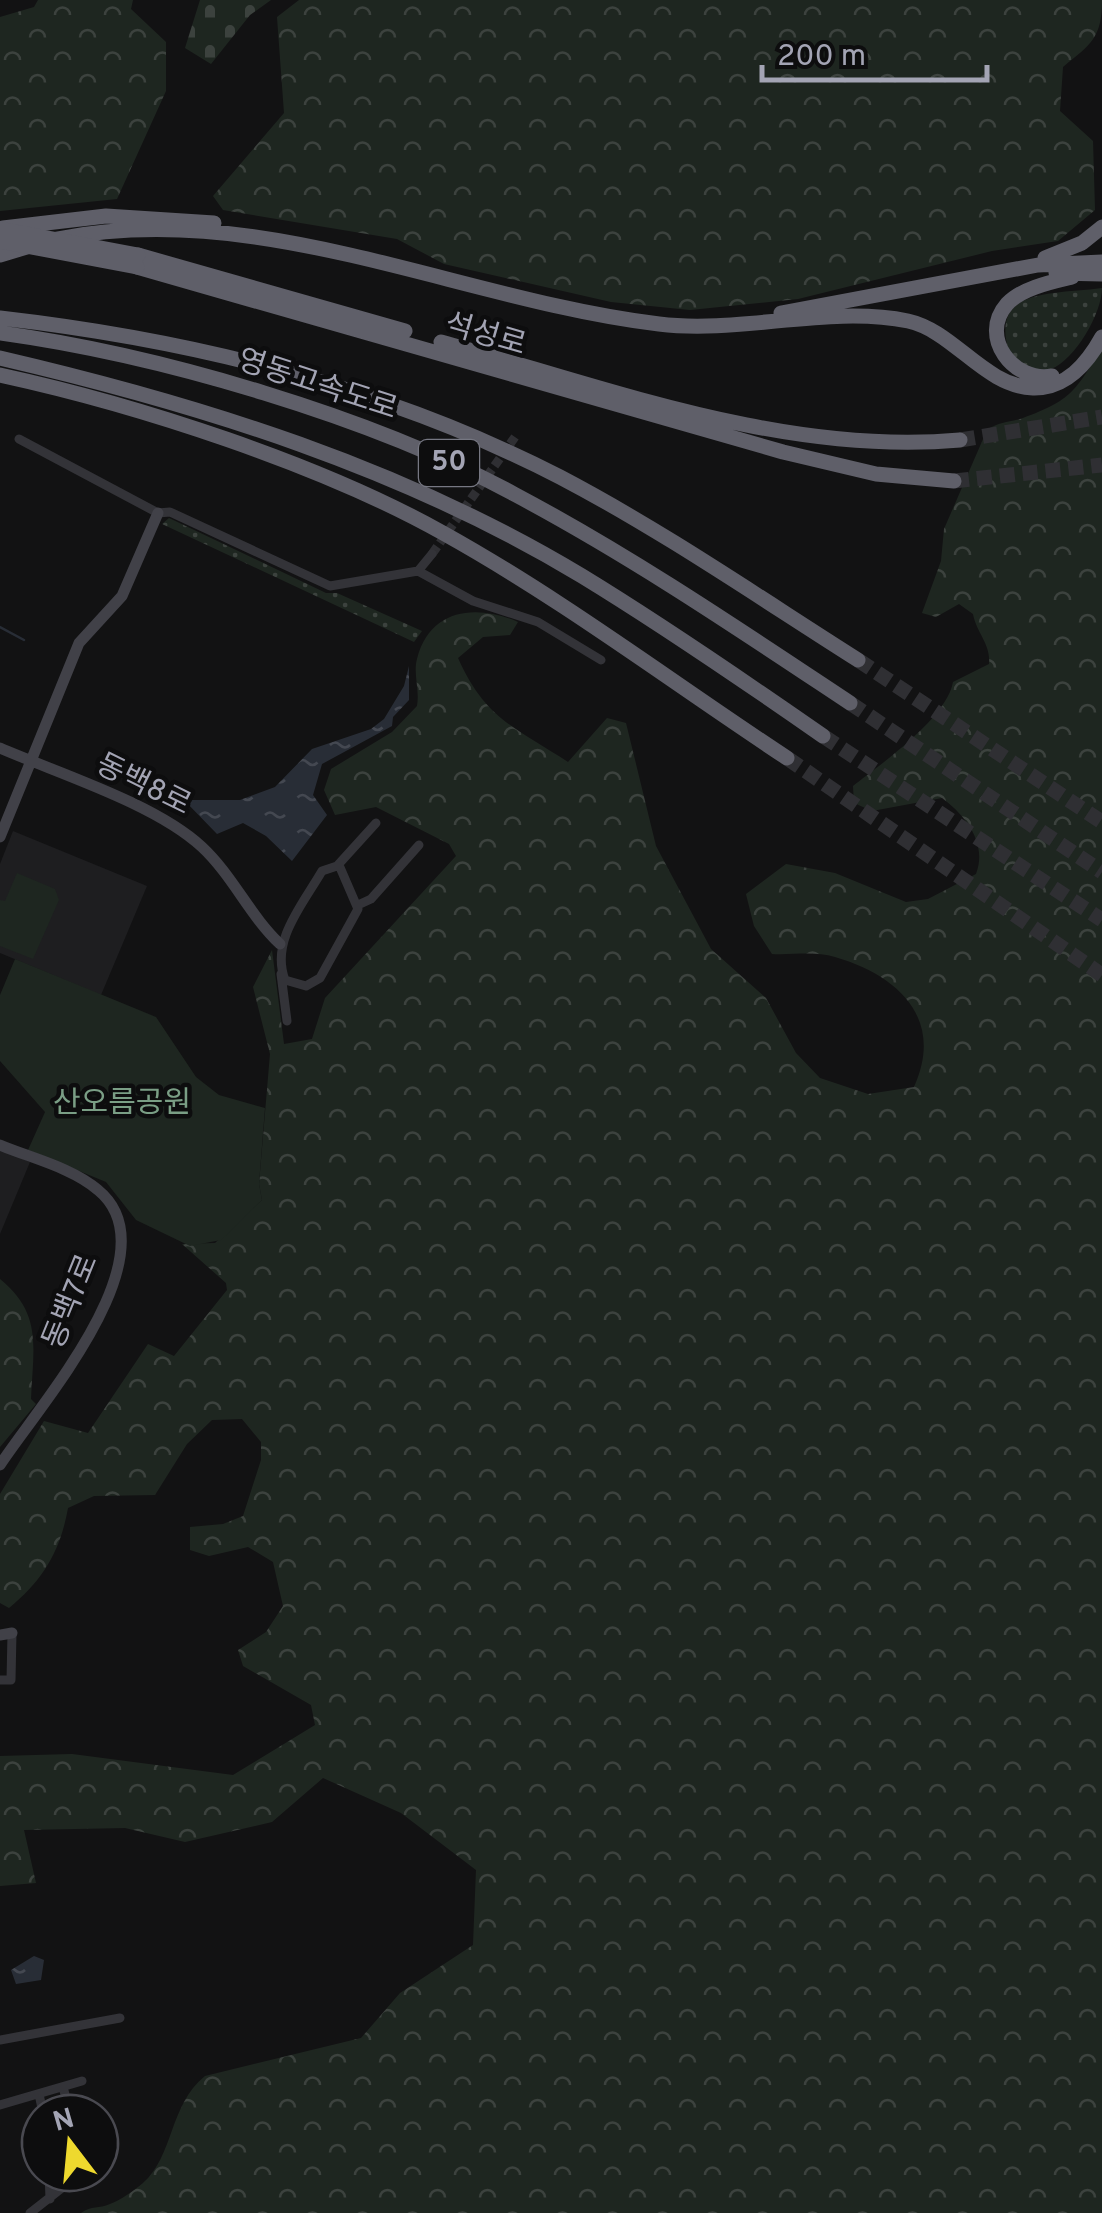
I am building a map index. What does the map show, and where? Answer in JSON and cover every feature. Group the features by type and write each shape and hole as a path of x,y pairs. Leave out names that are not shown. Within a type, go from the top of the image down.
{"highway":[{"path":"0,229 106,216 224,224 578,305 664,319 715,321 780,314 1038,264 1102,270"},
{"path":"986,273 1064,251 1102,227"},
{"path":"0,229 137,261 666,404 852,442 960,440"},
{"path":"4,249 111,232 224,233 308,248 577,313 716,328 793,322 910,322 937,334 1002,379 1030,388 1070,377 1102,338"},
{"name":"석성로","path":"4,249 137,261 783,452 876,474 954,481"},
{"path":"793,322 1041,273 1102,270"},
{"path":"1102,270 1045,285 1014,299 1000,317 1000,344 1016,370 1048,377 1074,362 1102,322"},
{"name":"영동고속도로","path":"0,318 72,326 256,364 411,413 562,478 681,547 858,660"},
{"name":"영동고속도로","path":"0,333 81,346 249,390 373,432 470,471 658,577 850,703"},
{"name":"영동고속도로","path":"0,358 242,423 355,464 458,510 580,575 823,736"},
{"name":"50","path":"0,374 254,451 439,530 511,572 787,758"}],"street":[{"path":"19,439 158,513 170,512 330,586 418,571 474,601 538,622 600,660"},
{"path":"0,837 79,643 122,596 158,513"},
{"path":"418,571 432,554"},
{"name":"동백8로","path":"0,748 157,815 183,831 218,864 280,944"},
{"path":"287,1021 280,944 322,871 339,865 376,823"},
{"path":"280,966 285,980 298,985 320,978 358,904 371,899 419,844"},
{"path":"339,865 358,904"},
{"name":"동백7로","path":"0,1145 97,1189 119,1218 121,1241 88,1338 52,1398 0,1465"},
{"path":"0,1680 12,1680 6,1634"},
{"path":"0,2040 120,2018"},
{"path":"42,2093 82,2082"},
{"path":"63,2087 65,2093"},
{"path":"50,2193 50,2199"},
{"path":"30,2213 57,2193"}],"shaded area":[{"path":"13,831 147,886 101,995 0,953 0,864"},
{"path":"0,1149 30,1162 0,1234"}],"green space":[{"path":"38,0 133,0 131,9 166,42 166,91 117,199 0,211 0,17 34,7"},
{"path":"200,0 271,0 250,15 211,64 185,48"},
{"path":"299,0 1102,0 1100,23 1093,39 1063,67 1060,111 1093,141 1095,210 1058,241 992,251 798,299 690,310 611,302 444,264 397,239 223,210 213,196 284,113 277,17"},
{"path":"1102,288 1086,334 1060,364 1041,370 1012,360 1006,336 1007,319 1014,307 1043,295"},
{"path":"1102,348 1102,2213 81,2213 114,2203 153,2172 184,2101 205,2076 361,2038 400,1993 473,1945 476,1870 401,1813 323,1778 272,1822 185,1842 125,1828 24,1830 36,1883 0,1886 0,1756 72,1754 233,1775 315,1725 311,1705 243,1666 238,1650 266,1632 283,1606 273,1562 248,1547 209,1556 190,1550 190,1527 223,1524 243,1516 261,1460 261,1442 242,1419 212,1420 187,1444 155,1495 94,1496 68,1508 48,1564 9,1608 0,1603 0,1494 44,1421 88,1433 148,1344 174,1356 227,1290 226,1283 182,1244 215,1243 262,1200 259,1184 270,1054 253,987 272,950 284,1044 312,1039 325,998 456,856 449,844 376,807 335,815 324,790 331,769 392,732 417,706 417,659 423,642 444,620 471,612 518,622 510,635 483,637 458,658 479,695 517,730 568,762 607,718 626,723 656,846 711,949 766,998 796,1053 820,1078 868,1094 914,1087 924,1041 910,1003 896,988 858,965 820,954 772,954 754,926 746,894 786,864 835,873 906,902 928,899 976,874 977,841 959,813 942,798 872,811 854,803 853,786 926,725 948,696 953,682 989,664 988,651 973,614 959,604 936,617 922,613 941,561 944,529 987,430 1039,412 1062,399 1078,384"},
{"path":"169,518 326,593 337,593 422,631 414,642 162,524"},
{"path":"17,873 55,889 59,900 33,959 0,946 0,900 5,901"},
{"name":"산오름공원","path":"15,959 156,1017 196,1077 219,1095 265,1108 259,1184 262,1200 221,1240 190,1246 136,1220 106,1182 28,1150 45,1112 0,1061 0,995"},
{"path":"0,1279 14,1292 29,1319 33,1348 31,1399 36,1404 0,1447"}],"water":[{"path":"409,666 409,700 393,717 392,726 322,764 313,795 327,815 292,861 266,836 243,823 217,834 184,800 240,800 275,787 312,749 371,729 384,719 404,686"},
{"path":"34,1956 44,1960 41,1980 16,1984 11,1970"}],"waterway":[{"path":"0,627 24,640"}],"tunnel":[{"path":"960,440 1102,417"},
{"path":"432,554 515,437"},
{"path":"954,481 1102,465"},
{"path":"858,660 1102,822"},
{"path":"850,703 1102,872"},
{"path":"823,736 1102,920"},
{"path":"787,758 1102,975"}]}
